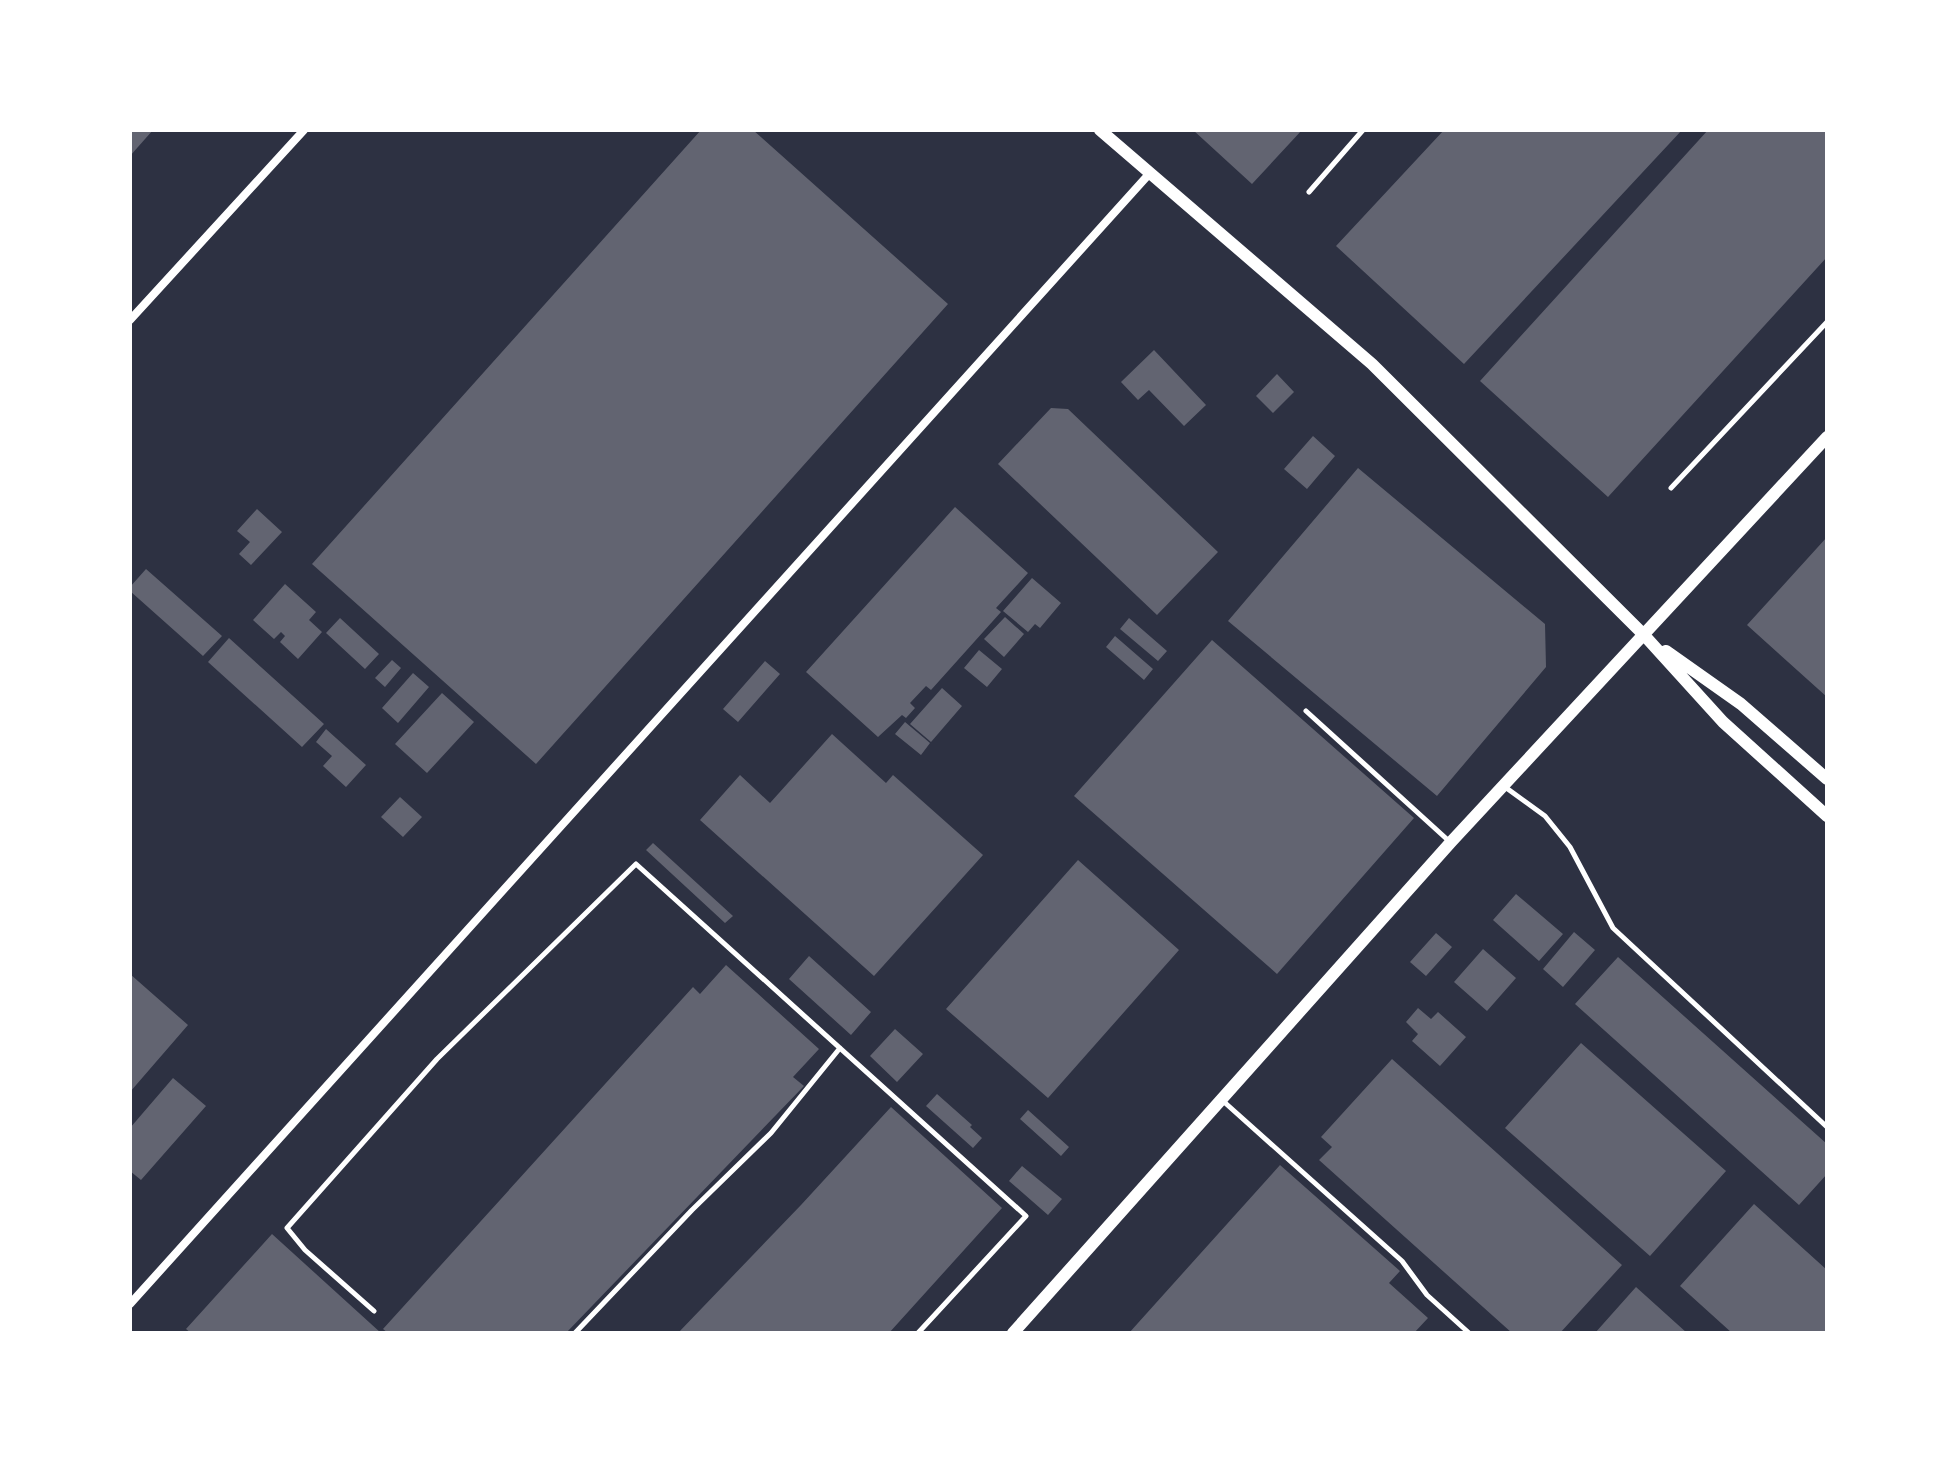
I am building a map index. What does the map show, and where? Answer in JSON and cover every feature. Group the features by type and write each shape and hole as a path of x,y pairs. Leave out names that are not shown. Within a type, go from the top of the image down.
{"street":[{"path":"130,320 304,130"},
{"path":"1100,130 1372,364 1644,635 1723,722 1827,816"},
{"path":"130,1304 1150,173"},
{"path":"1013,1333 1451,842 1827,437"},
{"path":"1644,635 1741,704 1827,779"}],"lane":[{"path":"1309,192 1363,130"},
{"path":"1671,488 1827,322"},
{"path":"1306,711 1451,842"},
{"path":"1505,787 1545,816 1570,847 1613,928 1827,1127"},
{"path":"374,1311 305,1250 287,1228 437,1059 636,864 1026,1216 918,1333"},
{"path":"575,1333 692,1210 771,1133 840,1048"},
{"path":"1221,1100 1402,1261 1427,1295 1469,1333"}],"building":[{"path":"130,130 153,130 130,156"},
{"path":"701,130 753,130 948,304 536,764 312,564"},
{"path":"1193,130 1302,130 1252,184"},
{"path":"1444,130 1682,130 1464,364 1336,246"},
{"path":"1708,130 1827,130 1827,257 1608,497 1480,381"},
{"path":"1154,350 1206,405 1184,426 1149,390 1138,400 1121,382"},
{"path":"1277,374 1294,392 1273,413 1256,396"},
{"path":"1051,408 1068,409 1218,552 1157,615 998,464"},
{"path":"1313,436 1335,456 1307,489 1284,469"},
{"path":"1358,468 1545,624 1546,667 1437,796 1228,621"},
{"path":"955,507 1028,573 996,608 1001,612 931,690 926,686 910,703 915,708 906,718 902,715 878,737 806,672"},
{"path":"257,509 282,532 251,565 239,554 250,542 237,531"},
{"path":"1827,537 1827,697 1747,625"},
{"path":"146,569 222,636 203,656 130,591"},
{"path":"1032,578 1061,603 1040,628 1035,624 1028,632 1003,611"},
{"path":"285,584 316,612 309,620 322,632 298,659 280,642 285,636 281,632 274,639 253,620"},
{"path":"1005,617 1024,634 1004,657 984,639"},
{"path":"340,618 379,654 365,669 326,633"},
{"path":"1129,618 1167,651 1158,661 1120,629"},
{"path":"1115,636 1153,669 1144,680 1106,647"},
{"path":"229,638 324,724 302,747 208,662"},
{"path":"1212,640 1414,818 1277,974 1074,796"},
{"path":"979,650 1002,669 987,687 964,668"},
{"path":"392,660 401,668 385,687 375,678"},
{"path":"765,661 780,674 738,722 723,709"},
{"path":"413,673 429,687 398,723 382,708"},
{"path":"942,688 962,706 931,742 910,724"},
{"path":"442,693 474,722 427,773 395,744"},
{"path":"905,722 930,743 921,755 895,734"},
{"path":"326,729 366,765 346,787 323,766 332,756 316,742"},
{"path":"832,734 886,783 893,775 983,855 874,976 700,820 740,775 770,803"},
{"path":"400,797 422,817 403,837 381,817"},
{"path":"653,843 733,916 725,923 646,850"},
{"path":"1078,860 1179,950 1048,1098 946,1009"},
{"path":"1516,894 1563,934 1539,961 1493,920"},
{"path":"1574,932 1595,950 1563,987 1543,969"},
{"path":"1436,933 1452,947 1426,976 1410,962"},
{"path":"1483,949 1516,978 1487,1011 1454,982"},
{"path":"809,956 871,1012 851,1035 789,979"},
{"path":"1618,957 1827,1144 1827,1174 1799,1205 1575,1004"},
{"path":"726,965 819,1049 793,1077 804,1086 566,1333 388,1333 383,1329 693,987 700,994"},
{"path":"130,974 188,1025 130,1092"},
{"path":"1418,1008 1431,1019 1438,1012 1466,1037 1440,1066 1412,1041 1418,1034 1406,1022"},
{"path":"895,1029 923,1054 897,1082 870,1056"},
{"path":"1581,1043 1726,1171 1650,1256 1505,1128"},
{"path":"1392,1059 1622,1265 1560,1333 1512,1333 1319,1160 1332,1147 1321,1137"},
{"path":"173,1078 206,1106 141,1180 130,1171 130,1128"},
{"path":"937,1094 982,1138 973,1148 926,1106"},
{"path":"891,1107 1002,1208 889,1333 678,1333 801,1205"},
{"path":"1028,1110 1069,1147 1061,1156 1020,1119"},
{"path":"1280,1165 1400,1271 1389,1283 1428,1318 1414,1333 1129,1333"},
{"path":"1022,1166 1062,1199 1048,1215 1009,1181"},
{"path":"1754,1204 1827,1270 1827,1333 1732,1333 1680,1286"},
{"path":"272,1234 381,1333 191,1333 186,1329"},
{"path":"1636,1287 1687,1333 1595,1333"}]}
